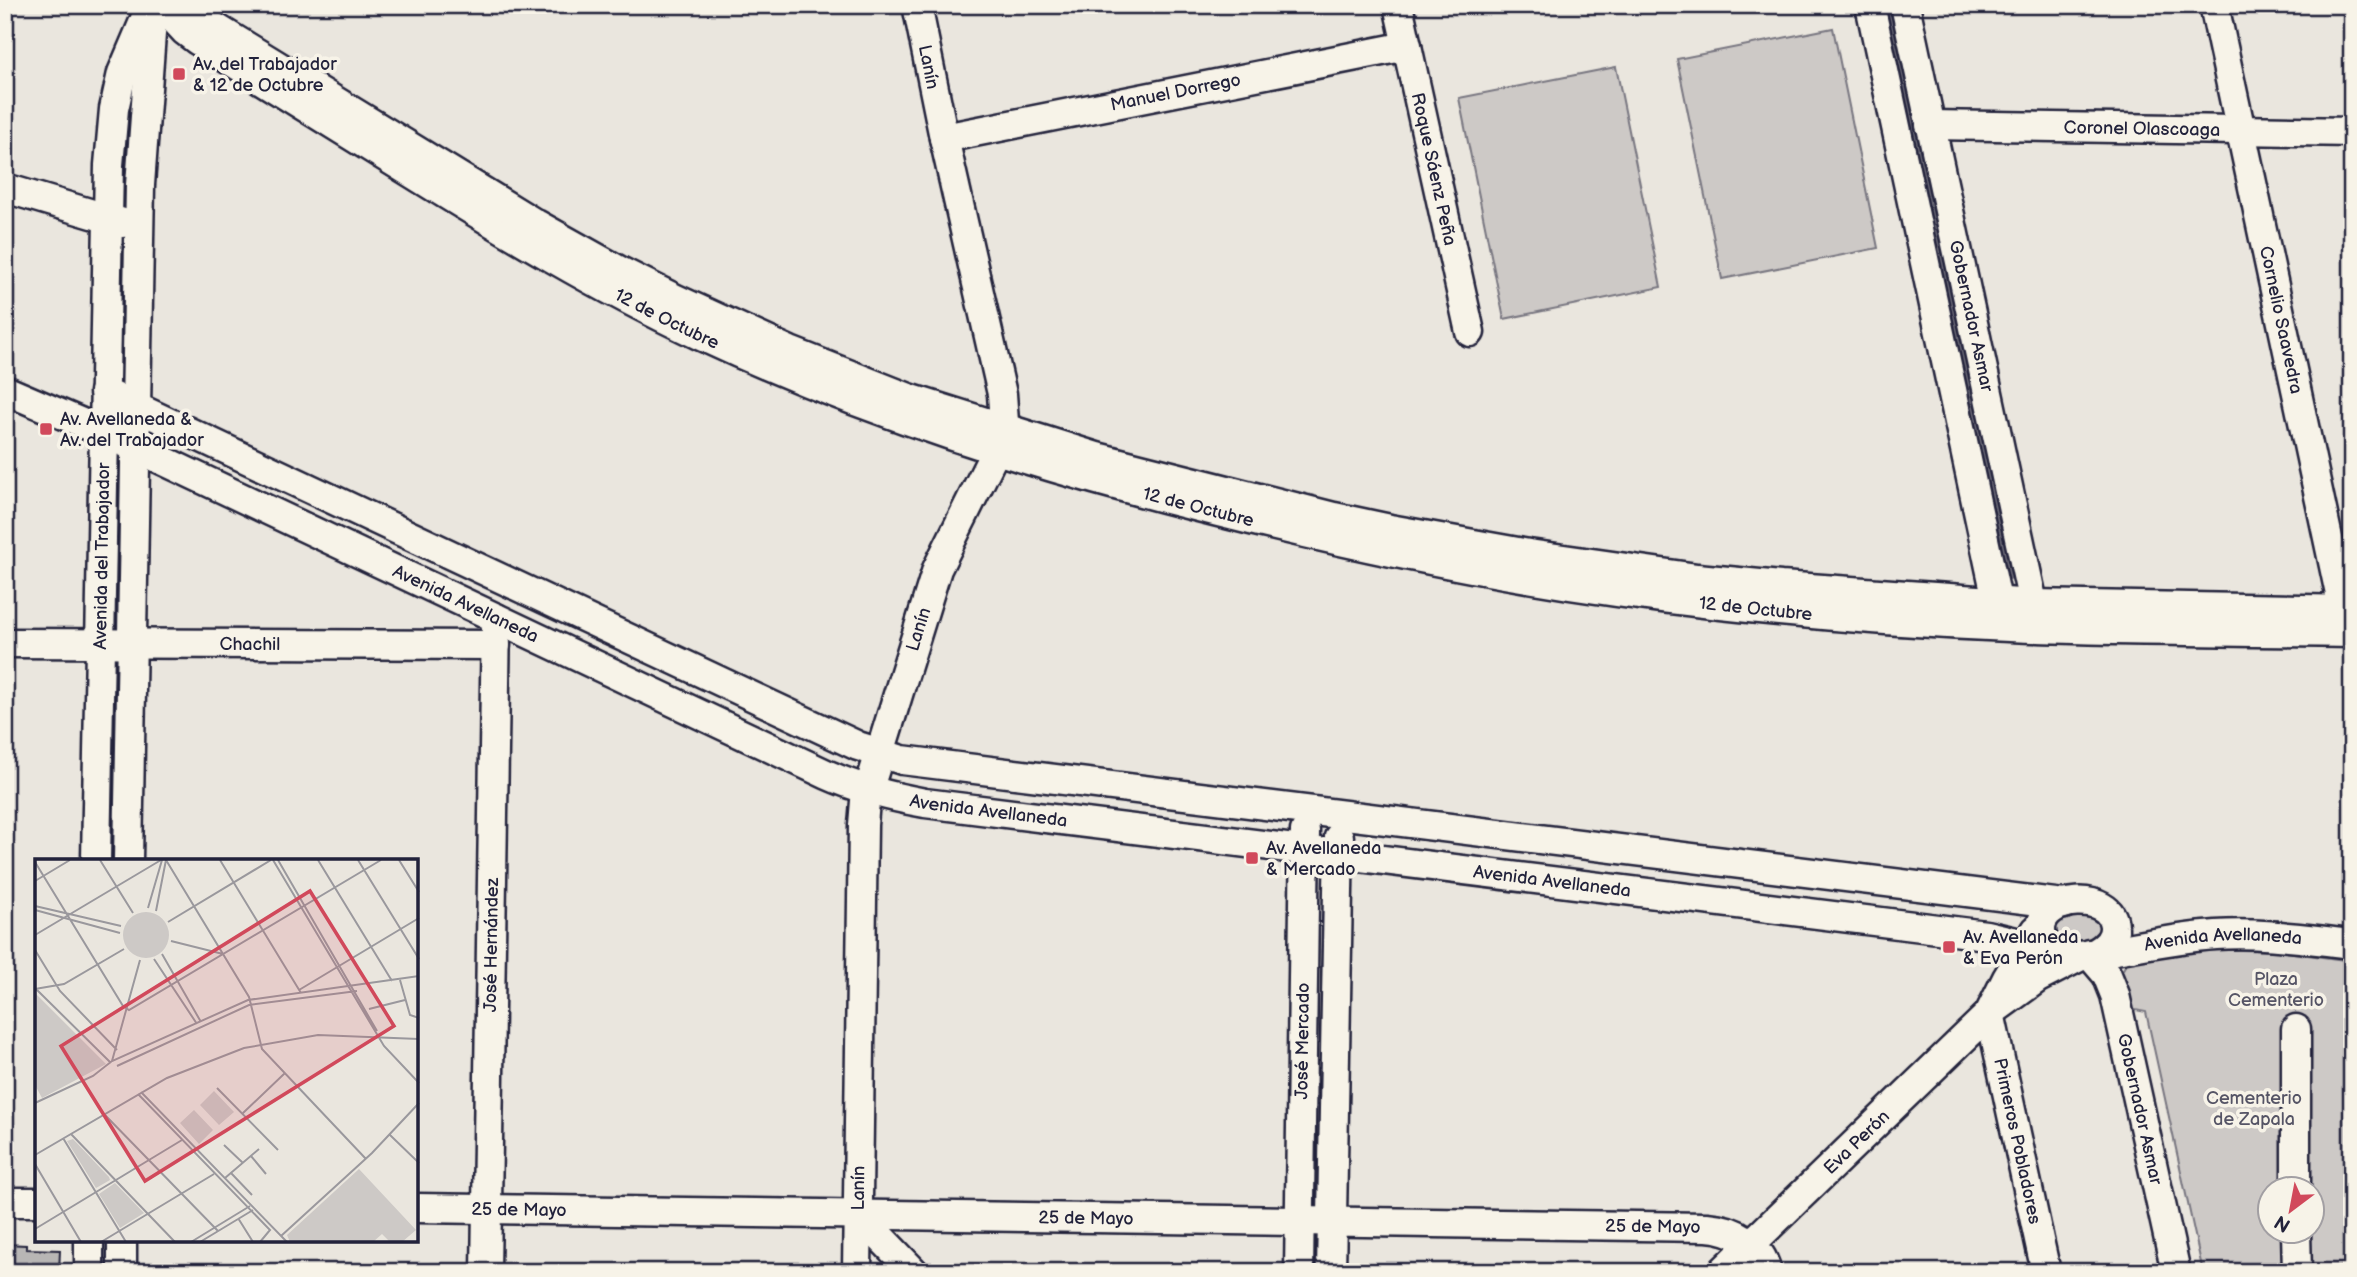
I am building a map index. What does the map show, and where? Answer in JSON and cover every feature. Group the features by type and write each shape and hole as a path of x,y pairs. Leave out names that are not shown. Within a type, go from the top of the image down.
{"street":[{"name":"Avenida del Trabajador","path":"96,859 109,156 116,100 125,64 153,5"},
{"name":"Avenida del Trabajador","path":"128,859 139,228 142,140 153,5"},
{"name":"12 de Octubre","path":"161,5 197,40 528,245 585,277 697,334 901,420 999,440"},
{"name":"12 de Octubre","path":"169,5 213,26 536,224 620,271 732,326 938,409 999,440 1114,486 1326,540 1485,571 1716,605 2035,616 2349,622"},
{"name":"Lanín","path":"858,1272 863,825 867,790 937,569 999,440 1002,394 916,5"},
{"name":"Roque Sáenz Peña","path":"1398,5 1470,332"},
{"name":"Gobernador Asmar","path":"1870,5 2000,614"},
{"name":"Gobernador Asmar","path":"1905,5 2035,616"},
{"name":"Cornelio Saavedra","path":"2214,5 2349,622"},
{"name":"Manuel Dorrego","path":"944,138 1407,46"},
{"name":"Coronel Olascoaga","path":"1930,125 2352,132"},
{"path":"5,188 139,228"},
{"name":"Avenida Avellaneda","path":"5,390 135,447 496,632 867,790 925,803 1986,935 2081,953 2192,937 2241,934 2290,936 2352,944"},
{"name":"Avenida Avellaneda","path":"104,392 879,754 926,764 1339,815 2054,911 2091,903 2111,915 2114,929 2109,943 2081,953"},
{"name":"José Hernández","path":"486,1272 496,632 485,605 489,588 499,582 511,583"},
{"name":"Chachil","path":"5,643 132,645 496,632"},
{"name":"José Mercado","path":"1299,1272 1305,811"},
{"name":"José Mercado","path":"1331,1272 1339,815"},
{"path":"2054,911 2041,925 2043,941 2081,953"},
{"name":"Eva Perón","path":"1990,1013 2028,943 2054,911"},
{"name":"Gobernador Asmar","path":"2081,953 2108,975 2115,995 2176,1272"},
{"name":"Eva Perón","path":"1722,1272 1990,1013 2038,978 2081,953"},
{"name":"Primeros Pobladores","path":"1990,1013 2046,1272"},
{"path":"2296,1029 2296,1176"},
{"path":"5,1202 35,1202"},
{"name":"25 de Mayo","path":"418,1208 1707,1227 1728,1229 1751,1244"},
{"path":"858,1214 914,1272"},
{"path":"89,1242 89,1272"},
{"path":"122,1242 122,1272"},
{"path":"1751,1244 1760,1255 1767,1272"},
{"path":"2296,1246 2297,1272"}],"green space":[{"path":"1833,28 1878,248 1722,279 1677,59"},
{"path":"1616,67 1661,287 1504,319 1459,98"},
{"path":"2075,910 2106,923 2090,948 2050,935 2051,926"},
{"name":"Cementerio de Zapala","path":"2205,949 2278,951 2352,961 2352,1272 2203,1272 2146,1012 2130,1009 2122,971 2128,961"}],"building":[{"path":"5,1244 26,1245 26,1249 60,1250 59,1272 5,1272"}],"waterway":[{"path":"1887,5 2009,577"}],"place":[{"name":"Av. del Trabajador & 12 de Octubre","path":"179,74"},
{"name":"Av. Avellaneda & Av. del Trabajador","path":"46,429"},
{"name":"Av. Avellaneda & Mercado","path":"1252,858"},
{"name":"Av. Avellaneda & Eva Perón","path":"1949,947"}],"park label":[{"name":"Plaza Cementerio","path":"2276,989"}]}
